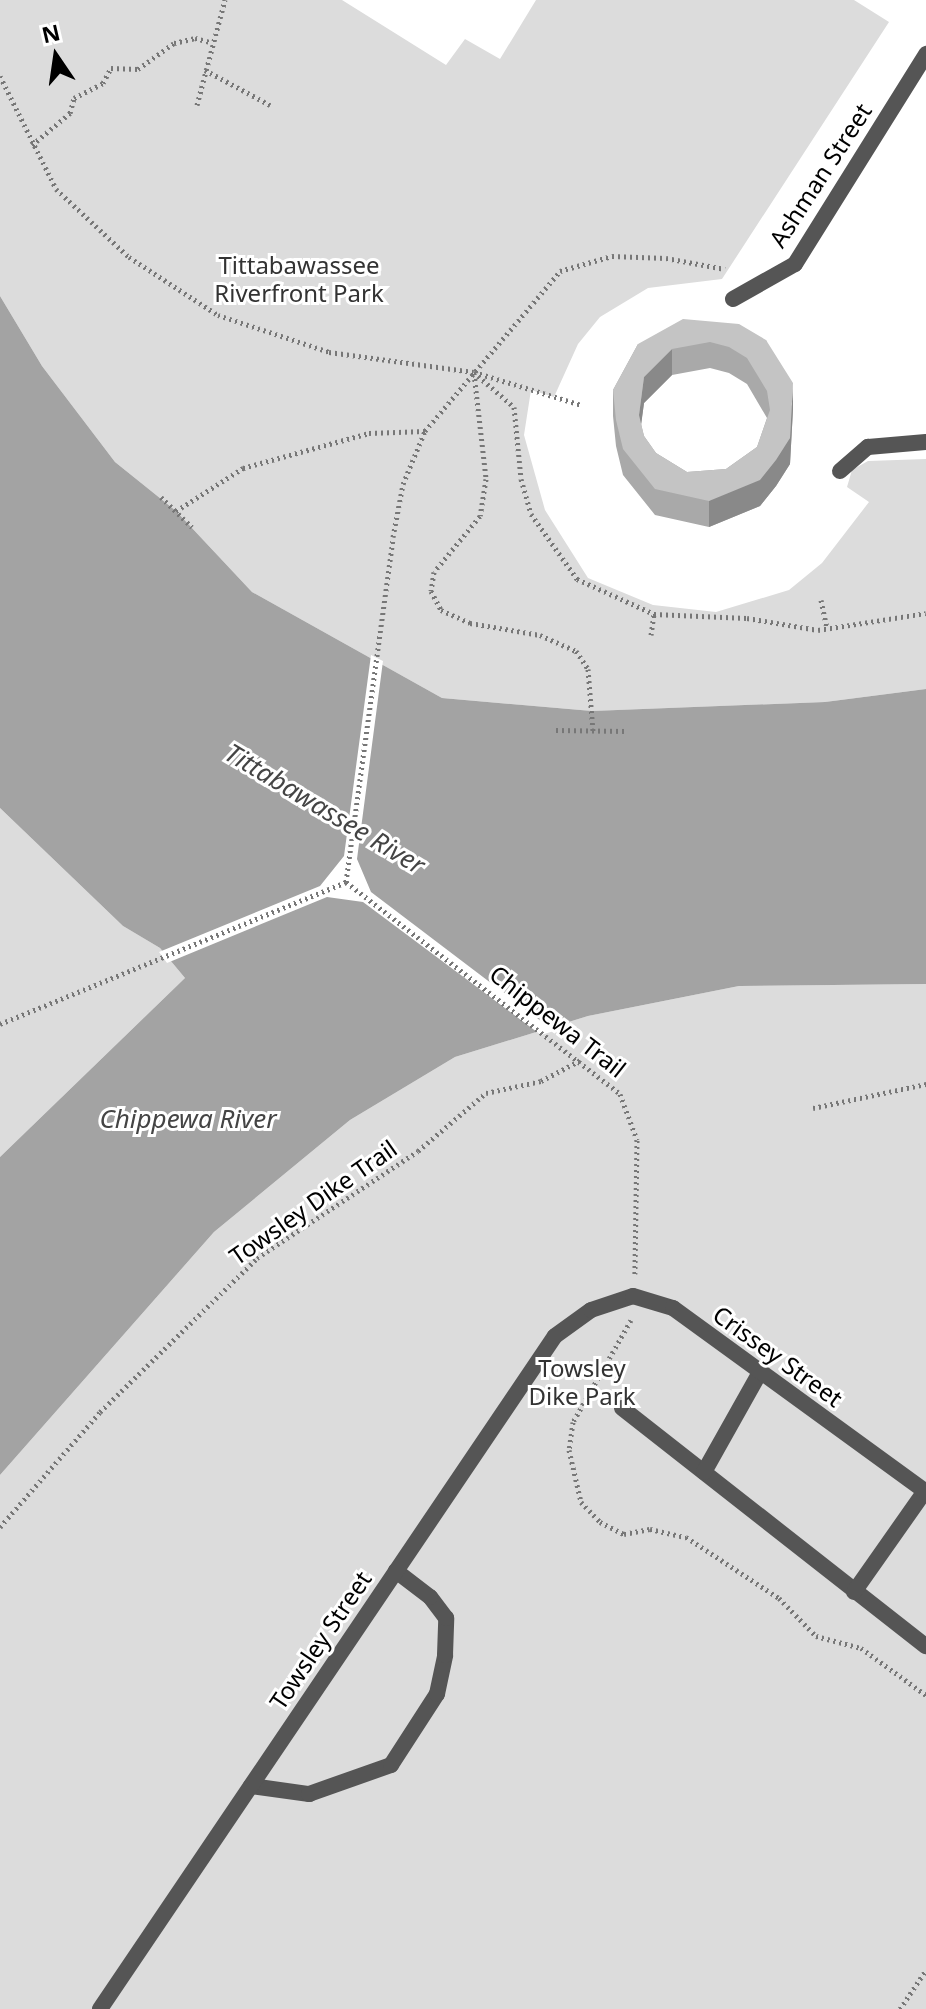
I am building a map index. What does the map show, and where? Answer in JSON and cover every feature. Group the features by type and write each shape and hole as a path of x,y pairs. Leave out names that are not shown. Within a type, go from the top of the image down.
{"street":[{"name":"Ashman Street","path":"733,299 795,264 926,54"},
{"path":"840,471 868,447 890,441 926,442"},
{"name":"Towsley Street","path":"100,2009 555,1336 591,1310 633,1296"},
{"name":"Crissey Street","path":"633,1296 673,1308 759,1374 925,1491"},
{"path":"704,1472 759,1374"},
{"path":"622,1408 926,1646"},
{"path":"854,1592 925,1491"},
{"path":"251,1786 309,1794 391,1765 437,1694 445,1655 446,1618 430,1597 396,1571"}],"path":[{"path":"197,105 210,42 225,0"},
{"path":"32,145 70,113 74,98 103,83 111,68 138,69 174,43 195,38 210,42"},
{"path":"205,70 270,105"},
{"path":"0,76 56,189 119,247 218,315 329,352 474,372 581,405"},
{"path":"0,1024 346,882 393,537 403,484 425,431 560,271 612,256 666,258 725,269"},
{"path":"474,372 514,407 521,479 531,514 577,579 654,614 827,628 926,613"},
{"path":"474,372 486,479 480,516 434,572 431,591 441,610 470,623 540,635 576,651 588,669 593,731"},
{"path":"176,511 243,468 369,433 425,431"},
{"path":"161,497 192,527"},
{"path":"821,600 827,628"},
{"path":"651,635 654,614"},
{"path":"556,730 626,731"},
{"name":"Chippewa Trail","path":"346,882 573,1053 620,1094 637,1140 635,1311 621,1343 573,1422 570,1463 581,1502 600,1522 624,1534 650,1529 686,1537 779,1598 816,1636 861,1648 926,1695"},
{"name":"Towsley Dike Trail","path":"0,1527 100,1412 257,1258 418,1151 486,1093 541,1081 581,1060"},
{"path":"813,1108 926,1084"},
{"path":"900,2009 926,1970"}],"green space":[{"name":"Tittabawassee Riverfront Park","path":"0,0 342,0 446,65 465,39 500,59 536,0 854,0 889,22 722,279 648,288 600,317 578,344 554,397 531,390 524,435 545,510 588,578 653,605 716,612 789,590 822,563 869,502 847,487 852,470 868,461 926,459 926,689 825,702 592,711 442,698 252,592 176,511 115,462 42,366 0,296"},
{"path":"0,808 123,926 160,948 185,978 0,1157"},
{"name":"Towsley Dike Park","path":"926,984 926,2009 0,2009 0,1475 214,1232 350,1120 455,1057 588,1016 739,986"}],"water":[{"path":"0,296 42,366 115,462 176,511 252,592 442,698 592,711 825,702 926,689 926,984 739,986 588,1016 455,1057 350,1120 214,1232 0,1475 0,1157 185,978 160,948 123,926 0,808"}],"pier":[{"path":"371,655 383,661 357,859 371,892 554,1031 541,1035 363,902 327,897 167,963 159,952 320,886 344,856"}],"building":[{"path":"683,319 739,324 766,340 793,383 790,438 760,480 709,501 655,489 623,449 616,420 613,390 638,344","holes":["710,342 729,347 747,358 767,391 770,410 757,447 726,469 687,472 656,453 644,436 639,415 644,377 672,349"]}],"water label":[{"name":"Tittabawassee River","path":"325,809"},
{"name":"Chippewa River","path":"188,1119"}]}
